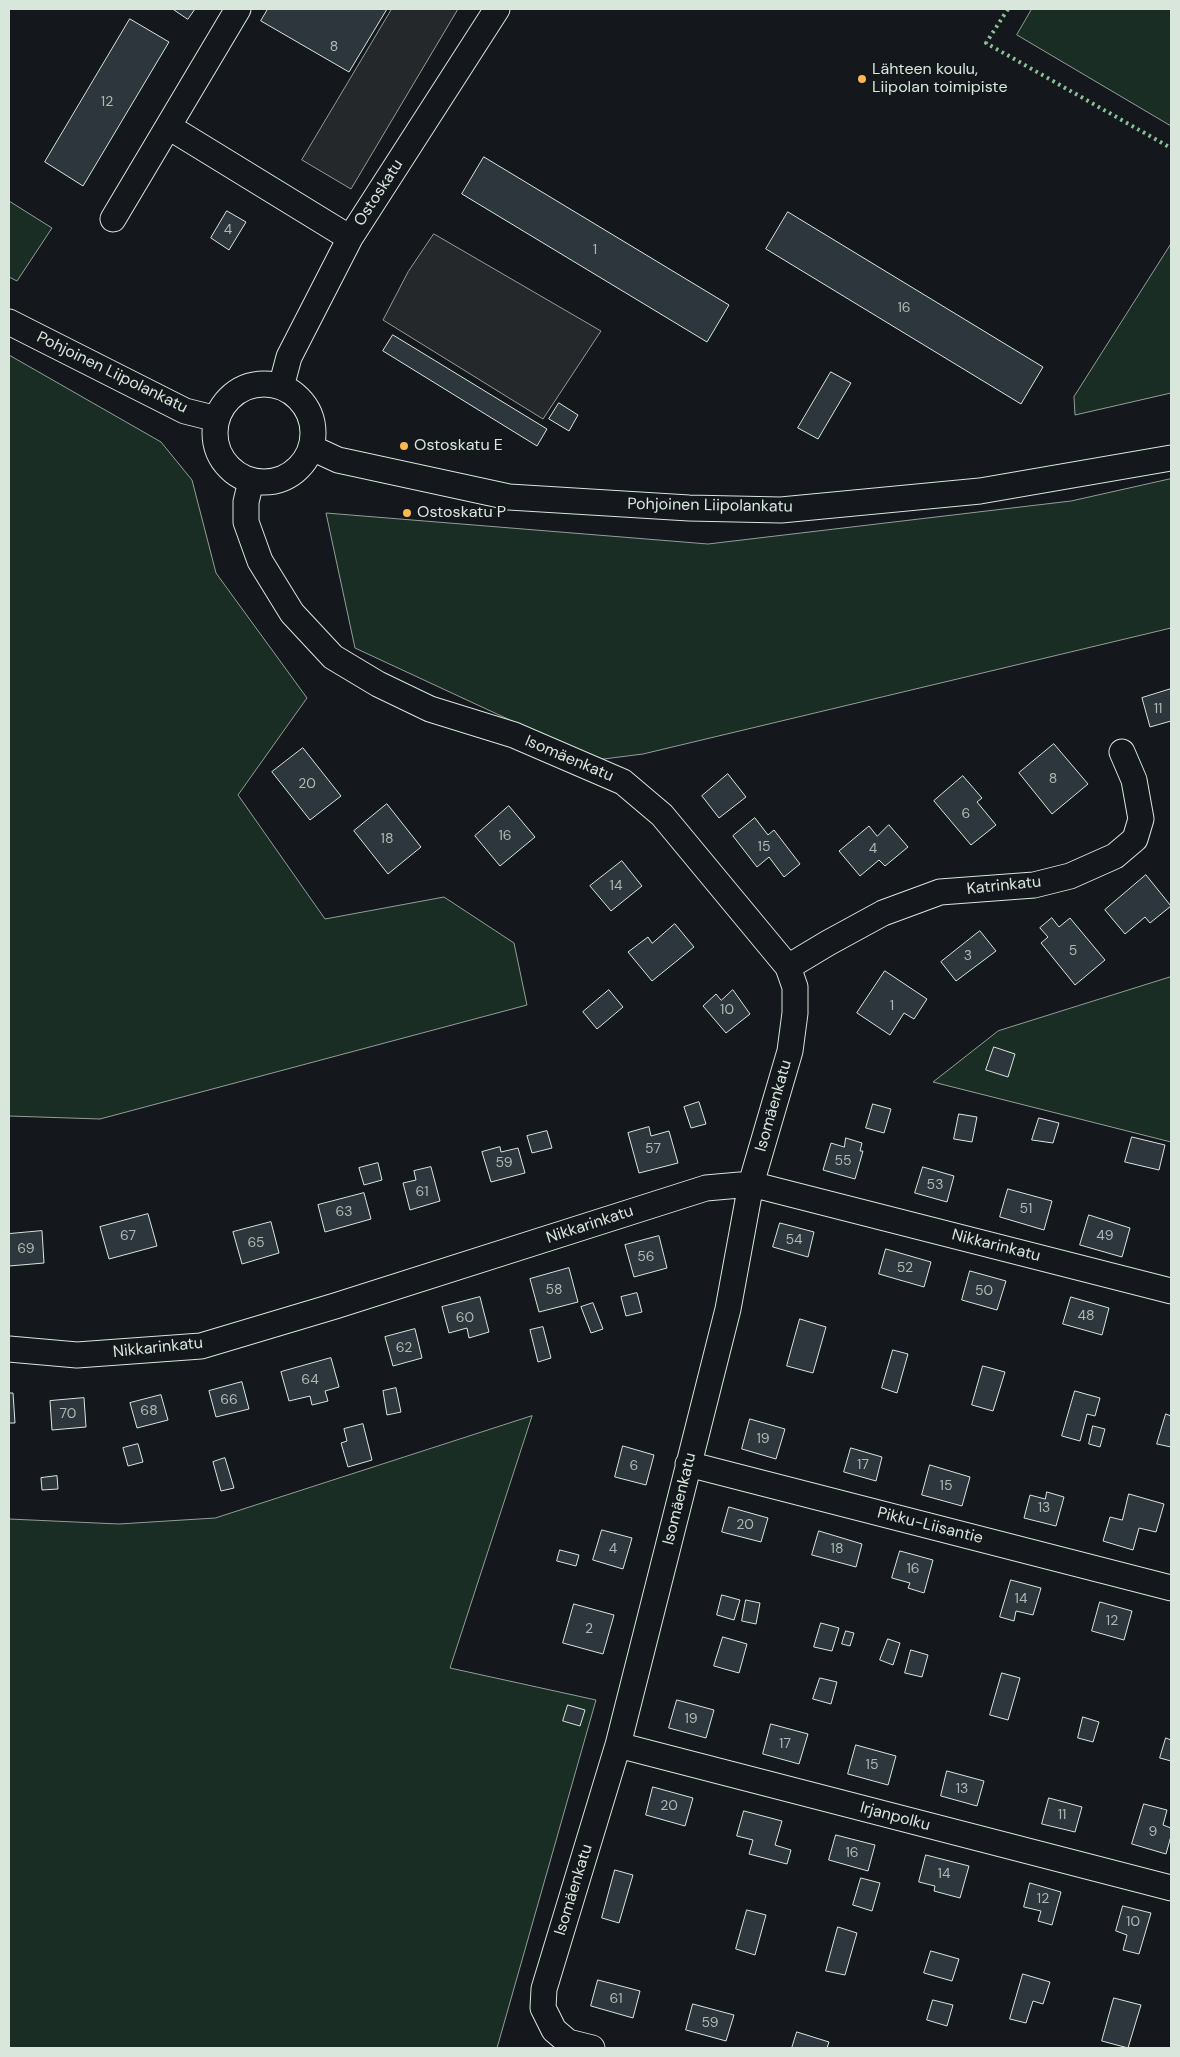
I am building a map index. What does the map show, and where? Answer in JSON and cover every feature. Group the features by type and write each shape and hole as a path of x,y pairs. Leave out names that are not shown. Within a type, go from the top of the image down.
{"street":[{"path":"113,220 238,9"},
{"name":"Ostoskatu","path":"281,387 289,357 350,238 497,9"},
{"path":"169,128 350,238"},
{"name":"Pohjoinen Liipolankatu","path":"9,322 185,411 217,419"},
{"path":"264,384 281,387 297,396 308,409 314,431 312,448 299,468 273,482 251,481 231,469 223,460 216,444 217,419 228,400 242,390 264,384"},
{"name":"Pohjoinen Liipolankatu","path":"312,448 338,460 509,497 689,508 781,510 980,491 1171,458"},
{"name":"Isomäenkatu","path":"251,481 246,502 246,522 260,561 292,613 333,657 378,684 430,709 514,735 623,782 662,815 788,967 795,987 795,1013 790,1051 751,1184 728,1309 618,1745 544,1989 543,2008 554,2030 568,2042 592,2048"},
{"name":"Katrinkatu","path":"788,967 883,913 940,892 1034,884 1070,876 1115,856 1135,839 1141,819 1134,780 1122,752"},
{"name":"Nikkarinkatu","path":"9,1349 77,1356 201,1346 344,1303 706,1188 751,1184 1171,1291"},
{"name":"Pikku-Liisantie","path":"688,1464 1171,1588"},
{"name":"Irjanpolku","path":"618,1745 1171,1888"}],"green space":[{"path":"1032,9 1171,9 1171,126 1017,35"},
{"path":"9,201 52,228 17,281 9,277"},
{"path":"1171,244 1171,393 1075,415 1074,397"},
{"path":"9,355 161,442 192,480 216,573 307,698 238,795 325,919 444,897 514,943 527,1005 100,1119 9,1116"},
{"path":"1171,479 1171,628 643,754 596,760 355,648 326,513 708,544 1071,501"},
{"path":"1171,977 1171,1142 933,1082 998,1031"},
{"path":"532,1416 450,1668 596,1700 497,2048 9,2048 9,1519 119,1524 215,1518"}],"shaded area":[{"path":"392,9 458,9 351,189 302,160"},
{"path":"434,234 601,331 543,419 383,320 408,272"}],"building":[{"path":"173,9 195,9 188,19"},
{"path":"268,9 387,9 349,72 261,21"},
{"path":"130,19 169,42 83,186 45,162"},
{"path":"484,157 729,305 707,342 462,194"},
{"path":"227,211 246,222 229,250 211,238"},
{"path":"788,212 1043,367 1021,404 766,249"},
{"path":"393,335 547,429 537,446 383,351"},
{"path":"831,372 851,383 818,439 798,428"},
{"path":"559,403 578,415 569,431 549,419"},
{"path":"1171,689 1171,721 1150,727 1142,698"},
{"path":"1054,744 1088,784 1052,814 1019,773"},
{"path":"303,748 341,796 310,820 272,772"},
{"path":"728,774 746,797 719,818 702,796"},
{"path":"963,776 982,798 977,802 996,825 971,845 934,801"},
{"path":"387,804 421,847 388,874 354,831"},
{"path":"509,806 535,837 500,866 475,836"},
{"path":"755,818 768,835 774,830 800,864 784,877 769,857 757,867 733,836"},
{"path":"889,825 908,847 885,866 879,860 860,876 839,851 869,826 877,836"},
{"path":"622,861 642,886 611,911 590,886"},
{"path":"1146,875 1171,906 1150,923 1145,917 1125,934 1105,910"},
{"path":"1052,918 1059,927 1070,918 1105,960 1075,985 1041,943 1048,937 1040,928"},
{"path":"675,924 694,947 652,981 628,952 648,937 652,943"},
{"path":"980,931 996,951 956,981 941,962"},
{"path":"885,971 927,999 914,1019 904,1013 890,1035 857,1013"},
{"path":"609,990 623,1007 597,1029 583,1012"},
{"path":"733,990 750,1014 726,1033 703,1006 716,994 721,1000"},
{"path":"994,1047 1015,1054 1008,1077 986,1070"},
{"path":"699,1102 706,1124 691,1128 684,1107"},
{"path":"873,1104 891,1109 884,1133 866,1128"},
{"path":"959,1114 977,1117 972,1142 954,1139"},
{"path":"1039,1118 1059,1123 1053,1143 1032,1140"},
{"path":"649,1127 651,1136 669,1131 678,1163 639,1173 628,1133"},
{"path":"547,1131 552,1148 532,1153 527,1136"},
{"path":"1132,1137 1165,1145 1159,1170 1125,1162"},
{"path":"846,1138 862,1143 860,1151 863,1151 855,1179 823,1170 831,1143 844,1147"},
{"path":"500,1147 501,1152 518,1148 525,1173 491,1182 482,1152"},
{"path":"378,1163 382,1180 364,1185 359,1168"},
{"path":"431,1167 440,1201 410,1210 403,1183 416,1180 414,1171"},
{"path":"923,1167 954,1176 947,1202 915,1193"},
{"path":"1008,1189 1052,1201 1044,1230 1000,1217"},
{"path":"364,1193 371,1219 325,1232 318,1205"},
{"path":"148,1214 157,1246 109,1259 100,1227"},
{"path":"1089,1215 1130,1228 1122,1257 1080,1245"},
{"path":"271,1222 279,1253 242,1264 233,1232"},
{"path":"780,1223 814,1232 808,1257 773,1247"},
{"path":"42,1231 44,1263 9,1266 9,1234"},
{"path":"659,1236 667,1268 634,1277 625,1245"},
{"path":"886,1249 931,1262 924,1287 879,1274"},
{"path":"569,1268 578,1302 539,1312 530,1279"},
{"path":"970,1271 1006,1281 997,1310 962,1300"},
{"path":"637,1293 642,1312 626,1316 621,1297"},
{"path":"480,1297 489,1332 469,1338 467,1328 449,1333 442,1307"},
{"path":"1071,1297 1109,1308 1102,1335 1063,1324"},
{"path":"593,1303 603,1329 591,1333 581,1307"},
{"path":"800,1319 826,1327 813,1373 787,1366"},
{"path":"543,1327 551,1358 538,1362 530,1330"},
{"path":"415,1329 422,1358 393,1366 385,1337"},
{"path":"893,1350 908,1354 897,1393 882,1388"},
{"path":"331,1358 339,1387 325,1391 328,1401 312,1405 310,1396 289,1401 281,1372"},
{"path":"983,1366 1005,1372 993,1411 972,1405"},
{"path":"242,1382 249,1409 216,1417 209,1391"},
{"path":"396,1388 401,1412 387,1415 383,1391"},
{"path":"1075,1391 1100,1398 1095,1416 1087,1414 1080,1441 1062,1436"},
{"path":"9,1393 13,1393 15,1423 9,1423"},
{"path":"161,1395 168,1420 137,1428 130,1403"},
{"path":"84,1398 86,1427 52,1430 50,1401"},
{"path":"1166,1414 1171,1416 1171,1447 1157,1444"},
{"path":"750,1419 785,1429 776,1459 742,1449"},
{"path":"363,1424 372,1460 348,1467 341,1443 347,1441 344,1429"},
{"path":"1093,1426 1105,1429 1100,1447 1089,1444"},
{"path":"138,1444 143,1462 128,1466 123,1448"},
{"path":"623,1446 654,1455 646,1485 615,1477"},
{"path":"851,1448 882,1457 876,1481 844,1472"},
{"path":"225,1458 234,1488 221,1491 213,1462"},
{"path":"930,1465 970,1477 962,1506 922,1495"},
{"path":"57,1476 58,1489 42,1490 41,1478"},
{"path":"1047,1492 1064,1497 1056,1526 1024,1518 1030,1495 1045,1499"},
{"path":"1129,1494 1164,1504 1156,1532 1139,1528 1133,1550 1103,1541 1110,1517 1122,1520"},
{"path":"729,1507 768,1518 761,1542 722,1532"},
{"path":"602,1530 632,1538 623,1569 593,1560"},
{"path":"819,1531 862,1544 856,1567 812,1555"},
{"path":"560,1550 579,1555 576,1566 557,1561"},
{"path":"900,1551 933,1560 924,1593 908,1588 910,1583 892,1578"},
{"path":"1011,1580 1041,1588 1033,1615 1016,1611 1014,1621 1000,1617"},
{"path":"722,1595 740,1600 734,1620 717,1615"},
{"path":"746,1600 760,1603 756,1624 742,1621"},
{"path":"1100,1602 1132,1611 1124,1640 1092,1631"},
{"path":"574,1604 614,1615 603,1654 563,1643"},
{"path":"821,1623 839,1628 832,1651 814,1647"},
{"path":"846,1631 854,1633 850,1646 842,1644"},
{"path":"723,1637 747,1644 739,1673 714,1666"},
{"path":"888,1639 900,1643 893,1665 880,1660"},
{"path":"911,1650 928,1655 922,1677 905,1673"},
{"path":"1002,1673 1020,1678 1008,1720 990,1715"},
{"path":"820,1678 837,1682 831,1704 813,1699"},
{"path":"677,1700 714,1710 706,1738 669,1728"},
{"path":"568,1705 585,1710 580,1726 563,1721"},
{"path":"1083,1717 1099,1722 1093,1742 1078,1738"},
{"path":"771,1724 808,1734 799,1764 763,1754"},
{"path":"1166,1738 1171,1740 1171,1761 1160,1758"},
{"path":"856,1745 896,1756 888,1785 848,1774"},
{"path":"947,1771 984,1781 977,1806 941,1796"},
{"path":"653,1787 693,1798 685,1826 646,1815"},
{"path":"1049,1798 1082,1807 1075,1832 1042,1824"},
{"path":"1144,1804 1167,1810 1163,1825 1171,1828 1171,1836 1166,1854 1132,1844"},
{"path":"744,1811 782,1821 775,1845 791,1850 787,1864 749,1854 753,1840 737,1836"},
{"path":"836,1835 875,1845 868,1871 829,1860"},
{"path":"926,1855 969,1866 960,1898 934,1891 935,1886 919,1882"},
{"path":"615,1870 633,1875 619,1923 602,1918"},
{"path":"861,1878 880,1883 872,1911 853,1905"},
{"path":"1030,1883 1061,1892 1052,1925 1038,1921 1041,1911 1024,1907"},
{"path":"1123,1906 1151,1913 1139,1954 1123,1950 1127,1935 1116,1931"},
{"path":"747,1910 766,1915 755,1955 736,1949"},
{"path":"838,1927 857,1933 845,1975 826,1971"},
{"path":"931,1951 959,1959 952,1981 924,1973"},
{"path":"1023,1974 1050,1982 1043,2004 1033,2001 1026,2023 1010,2019"},
{"path":"598,1980 640,1991 633,2018 591,2006"},
{"path":"1114,1998 1141,2005 1128,2048 1102,2041"},
{"path":"933,2000 953,2005 947,2026 927,2020"},
{"path":"693,2004 734,2015 726,2041 686,2030"},
{"path":"797,2032 829,2042 827,2048 792,2048"}],"hedge":[{"path":"1008,9 986,43 1171,148"}],"place":[{"name":"Lähteen koulu, Liipolan toimipiste","path":"862,79"},
{"name":"Ostoskatu E","path":"404,446"},
{"name":"Ostoskatu P","path":"407,513"}]}
